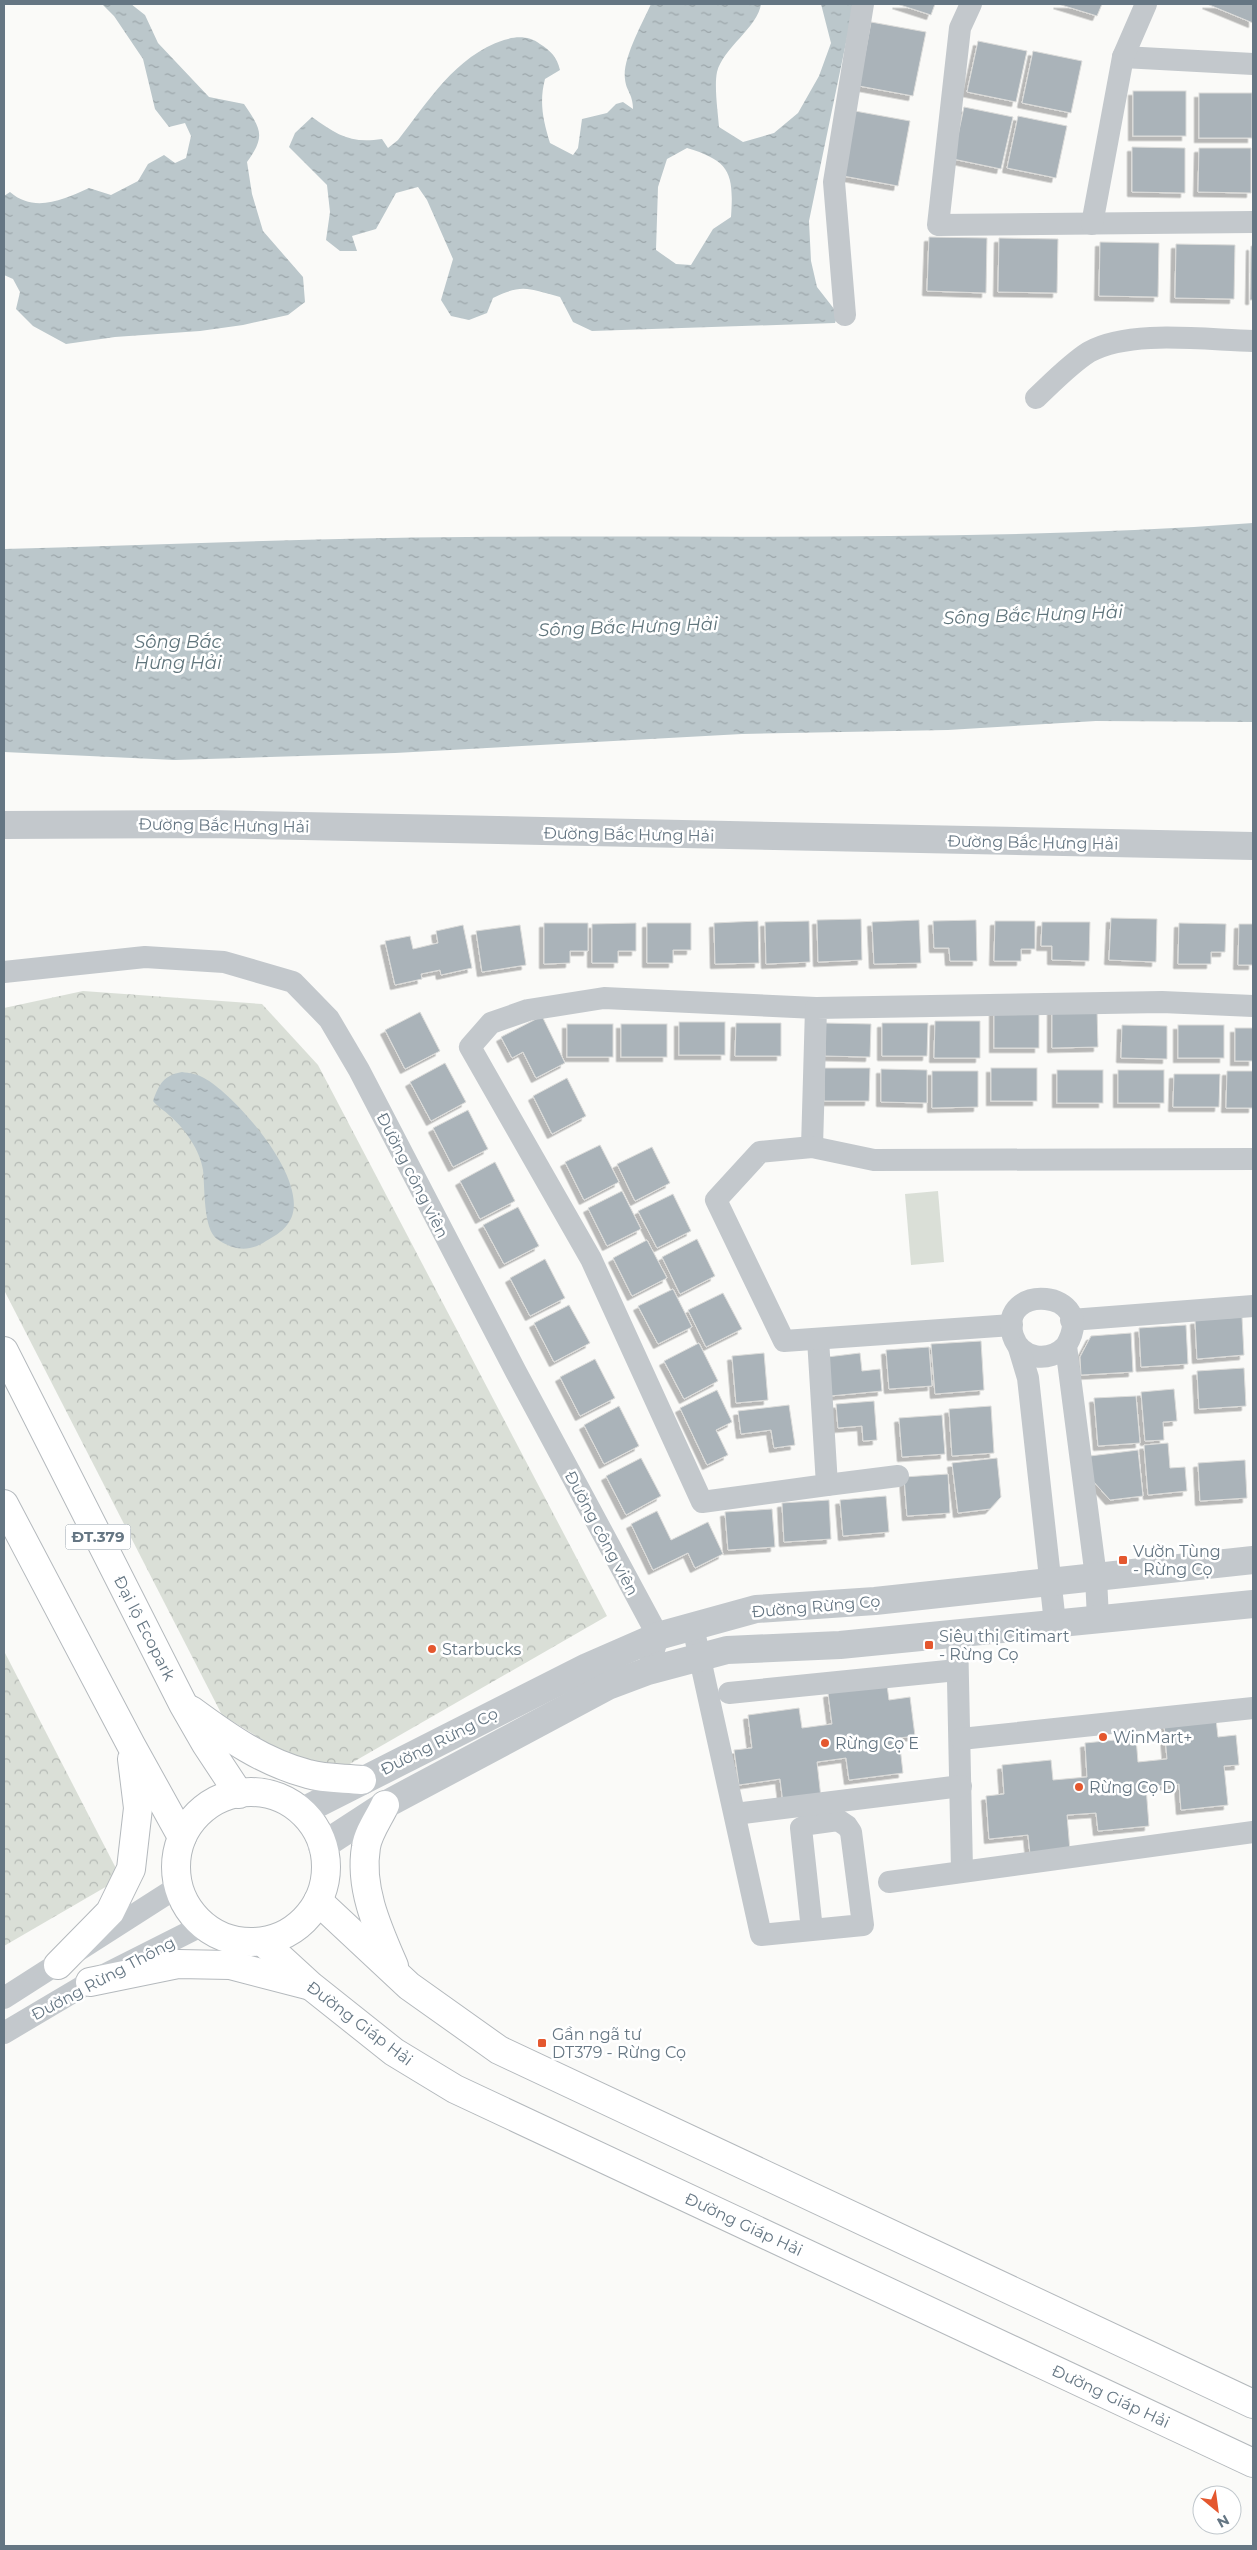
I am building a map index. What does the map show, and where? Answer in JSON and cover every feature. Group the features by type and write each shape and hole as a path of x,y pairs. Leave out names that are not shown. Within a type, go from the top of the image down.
{"highway":[{"name":"Đại lộ Ecopark","path":"4,1352 183,1704 206,1744 239,1794"},
{"path":"4,1504 131,1745 182,1837"},
{"path":"183,1704 240,1746 278,1764 310,1775 362,1780"},
{"path":"58,1965 110,1912 131,1869 138,1808 131,1745"},
{"path":"261,1792 286,1800 301,1812 318,1833 326,1860 325,1879 318,1901 304,1920 285,1934 263,1942 239,1942 215,1934 194,1918 180,1896 175,1870 179,1844 191,1821 211,1803 239,1794 261,1792"},
{"path":"386,1805 366,1846 365,1882 378,1929 398,1974"},
{"path":"318,1901 409,1986 499,2050 1253,2404"},
{"name":"Đường Giáp Hải","path":"263,1942 311,1986 394,2052 455,2088 1253,2463"},
{"path":"90,1982 178,1964 230,1965 311,1986"}],"street":[{"path":"845,315 834,182 863,4"},
{"path":"971,4 960,28 938,225 1253,222"},
{"path":"1092,224 1124,56 1146,4"},
{"path":"1124,56 1253,64"},
{"path":"1036,398 1089,352 1111,343 1135,338 1253,341"},
{"name":"Đường Bắc Hưng Hải","path":"4,825 210,824 1253,846"},
{"name":"Đường công viên","path":"4,972 145,957 224,962 294,982 329,1019 359,1070 516,1372 658,1636"},
{"path":"898,1476 702,1502 591,1259 470,1047 491,1024 528,1010 604,998 816,1008 1162,1002 1253,1006"},
{"path":"812,1147 816,1008"},
{"path":"1012,1325 784,1341 716,1200 760,1152 812,1147 874,1160 1253,1159"},
{"path":"1019,1348 1032,1356 1046,1357 1060,1352 1066,1346 1072,1329 1068,1312 1056,1301 1040,1298 1024,1304 1018,1310 1012,1325 1012,1333 1019,1348 1028,1378 1055,1623"},
{"path":"1071,1320 1253,1306"},
{"path":"818,1339 827,1485"},
{"path":"1066,1346 1096,1577 1098,1619"},
{"name":"Đường Rừng Cọ","path":"301,1812 587,1667 658,1636 756,1609 875,1601 1253,1560"},
{"name":"Đường Rừng Cọ","path":"322,1846 386,1805 608,1686 648,1671 701,1657 728,1650 840,1645 1253,1604"},
{"path":"693,1627 761,1935 812,1930 863,1925 851,1832 847,1826 838,1820 809,1824 802,1828 812,1930"},
{"path":"957,1633 961,1739 962,1870"},
{"path":"648,1671 658,1636"},
{"path":"729,1694 957,1670"},
{"path":"961,1739 1253,1708"},
{"path":"735,1814 961,1786"},
{"path":"889,1882 962,1870 1253,1832"},
{"name":"Đường Rừng Thông","path":"4,1998 178,1886"},
{"name":"Đường Rừng Thông","path":"4,2033 90,1982 203,1925"}],"green space":[{"path":"83,991 262,1004 318,1065 607,1616 348,1765 297,1761 222,1715 4,1290 4,1008"},
{"path":"938,1191 944,1262 911,1265 905,1194"},
{"path":"4,1651 121,1878 4,1946"}],"water":[{"path":"102,4 131,4 145,15 158,43 209,97 244,104 254,120 259,133 259,139 247,162 252,194 263,231 303,277 305,302 288,315 243,325 200,331 115,337 66,344 33,326 16,309 20,292 13,279 4,275 4,196 10,192 29,202 39,203 69,197 89,188 111,195 138,181 148,164 164,155 175,163 186,158 191,136 185,123 169,127 155,109 143,59 114,16"},
{"path":"651,4 761,4 754,21 720,63 716,78 719,127 743,142 774,133 798,113 819,76 831,43 821,4 854,4 809,221 811,261 817,287 838,314 835,323 592,331 573,322 560,297 526,289 512,290 493,298 487,313 469,320 451,316 441,300 453,259 427,200 418,187 396,193 376,229 352,236 357,251 340,251 326,240 330,212 327,185 289,147 295,133 312,117 345,137 362,140 382,139 388,148 398,140 444,82 471,57 487,47 504,40 514,38 532,39 553,55 560,70 545,79 543,87 544,119 550,143 573,155 578,148 582,119 607,113 616,104 623,102 633,109 625,79 625,71 638,30","holes":["687,148 721,164 730,179 731,217 713,229 691,265 676,264 656,250 658,187 667,159"]},
{"name":"Sông Bắc Hưng Hải","path":"1253,523 1253,722 1096,721 948,730 742,734 395,753 175,760 4,752 4,549 410,538 1057,533"},
{"path":"182,1072 204,1078 235,1103 269,1144 283,1167 292,1189 294,1209 285,1228 260,1245 242,1249 236,1248 223,1243 212,1234 207,1217 203,1170 199,1155 181,1127 153,1101 166,1078"}],"building":[{"path":"897,4 935,4 931,15"},
{"path":"1058,4 1102,4 1097,16"},
{"path":"1207,4 1253,4 1253,23"},
{"path":"871,22 926,32 913,96 859,86"},
{"path":"978,41 1027,51 1016,102 967,92"},
{"path":"1033,51 1082,61 1071,113 1022,103"},
{"path":"1133,91 1186,91 1186,136 1133,136"},
{"path":"1199,93 1252,93 1252,138 1199,138"},
{"path":"964,107 1013,117 1001,169 953,159"},
{"path":"855,111 910,121 898,186 843,176"},
{"path":"1018,116 1067,126 1056,178 1007,168"},
{"path":"1132,147 1185,148 1185,193 1132,192"},
{"path":"1199,148 1251,148 1251,193 1198,192"},
{"path":"929,237 987,238 986,293 927,291"},
{"path":"999,238 1058,239 1057,293 998,292"},
{"path":"1100,242 1159,243 1158,297 1099,296"},
{"path":"1176,244 1235,245 1234,299 1175,298"},
{"path":"1251,246 1253,246 1253,300 1250,300"},
{"path":"1111,918 1157,919 1156,962 1109,960"},
{"path":"861,919 862,960 818,962 817,920"},
{"path":"919,920 921,963 874,964 872,922"},
{"path":"976,920 977,961 950,961 949,948 934,948 933,921"},
{"path":"758,921 759,963 715,964 714,923"},
{"path":"809,921 810,962 766,964 765,922"},
{"path":"995,921 1035,921 1035,949 1021,949 1021,961 994,961"},
{"path":"1042,922 1090,922 1089,961 1052,960 1052,946 1041,946"},
{"path":"544,923 588,923 588,951 570,951 570,963 544,964"},
{"path":"636,923 636,951 618,951 618,963 592,963 592,924"},
{"path":"647,923 691,923 691,950 673,950 673,963 647,963"},
{"path":"1179,923 1226,924 1225,952 1211,952 1211,964 1178,964"},
{"path":"1239,924 1253,924 1253,965 1238,965"},
{"path":"463,925 472,968 441,975 440,970 421,974 422,979 395,985 385,941 410,936 413,949 438,943 436,931"},
{"path":"520,925 526,965 482,972 476,931"},
{"path":"1097,1008 1098,1047 1052,1048 1052,1009"},
{"path":"994,1009 1039,1009 1039,1048 994,1048"},
{"path":"420,1012 440,1051 405,1069 385,1030"},
{"path":"542,1016 565,1063 536,1078 523,1052 512,1058 501,1037"},
{"path":"935,1021 980,1021 980,1058 934,1058"},
{"path":"679,1022 725,1022 725,1055 679,1055"},
{"path":"736,1023 781,1023 781,1056 735,1056"},
{"path":"825,1023 871,1024 870,1057 825,1056"},
{"path":"882,1023 928,1023 927,1056 882,1056"},
{"path":"567,1024 613,1024 613,1057 567,1057"},
{"path":"621,1024 667,1024 667,1057 621,1057"},
{"path":"1122,1025 1167,1026 1167,1059 1121,1058"},
{"path":"1178,1025 1224,1025 1224,1058 1178,1058"},
{"path":"1235,1028 1253,1028 1253,1061 1235,1061"},
{"path":"445,1063 466,1102 431,1121 410,1082"},
{"path":"824,1068 870,1068 869,1101 824,1101"},
{"path":"991,1068 1037,1068 1037,1101 991,1101"},
{"path":"881,1069 927,1070 927,1103 881,1102"},
{"path":"1057,1070 1103,1070 1103,1103 1057,1103"},
{"path":"1118,1070 1164,1070 1164,1103 1118,1103"},
{"path":"932,1071 978,1071 978,1107 932,1108"},
{"path":"1227,1071 1253,1071 1253,1108 1226,1108"},
{"path":"1174,1074 1220,1074 1219,1107 1173,1107"},
{"path":"567,1078 586,1116 552,1134 533,1096"},
{"path":"468,1110 488,1149 453,1167 433,1128"},
{"path":"600,1145 619,1182 584,1200 565,1162"},
{"path":"652,1147 670,1183 635,1201 617,1164"},
{"path":"495,1162 515,1201 480,1219 460,1181"},
{"path":"622,1191 641,1229 607,1246 588,1208"},
{"path":"673,1194 691,1231 657,1248 638,1211"},
{"path":"518,1207 539,1246 504,1264 483,1225"},
{"path":"697,1239 715,1276 680,1294 662,1257"},
{"path":"647,1240 667,1278 632,1296 613,1258"},
{"path":"545,1259 565,1298 530,1316 510,1278"},
{"path":"673,1289 692,1327 658,1344 638,1306"},
{"path":"723,1293 742,1329 706,1347 688,1310"},
{"path":"569,1305 590,1343 554,1362 534,1323"},
{"path":"1242,1317 1244,1355 1197,1359 1195,1320"},
{"path":"1186,1325 1188,1364 1141,1367 1139,1328"},
{"path":"1131,1333 1133,1372 1081,1375 1080,1357 1091,1336"},
{"path":"981,1341 984,1390 935,1394 931,1344"},
{"path":"699,1343 718,1381 684,1399 664,1361"},
{"path":"929,1347 932,1386 889,1389 886,1350"},
{"path":"764,1353 768,1400 736,1403 732,1356"},
{"path":"860,1353 862,1371 880,1369 882,1391 830,1396 827,1357"},
{"path":"595,1359 615,1398 580,1416 560,1377"},
{"path":"1244,1368 1246,1406 1199,1409 1197,1371"},
{"path":"1174,1389 1177,1421 1163,1422 1164,1440 1145,1441 1141,1392"},
{"path":"717,1390 732,1422 716,1430 728,1455 707,1465 680,1408"},
{"path":"1136,1396 1140,1443 1098,1446 1094,1398"},
{"path":"874,1401 877,1440 863,1441 862,1426 838,1428 836,1404"},
{"path":"789,1405 795,1445 774,1448 771,1430 741,1434 738,1411"},
{"path":"619,1406 639,1446 604,1464 584,1425"},
{"path":"991,1406 994,1453 952,1456 949,1409"},
{"path":"942,1415 945,1454 902,1457 899,1418"},
{"path":"1168,1443 1170,1468 1185,1467 1187,1491 1148,1495 1144,1445"},
{"path":"1138,1450 1143,1496 1110,1500 1093,1481 1090,1456"},
{"path":"641,1458 661,1496 626,1515 606,1476"},
{"path":"997,1458 1001,1497 990,1509 958,1513 952,1463"},
{"path":"1245,1460 1247,1498 1200,1501 1198,1463"},
{"path":"948,1474 950,1513 907,1516 904,1477"},
{"path":"886,1496 889,1532 843,1536 840,1500"},
{"path":"829,1500 831,1539 784,1542 782,1503"},
{"path":"772,1509 775,1547 728,1550 725,1512"},
{"path":"657,1511 671,1540 708,1522 723,1554 695,1568 688,1553 653,1570 631,1524"},
{"name":"Rừng Cọ E","path":"887,1685 889,1700 910,1697 915,1736 899,1738 903,1773 849,1780 846,1758 817,1762 821,1798 783,1803 780,1779 739,1785 734,1750 752,1748 748,1715 799,1708 802,1728 832,1724 828,1693"},
{"name":"Rừng Cọ D","path":"1216,1719 1218,1737 1236,1735 1239,1765 1224,1766 1228,1805 1181,1810 1179,1784 1146,1787 1149,1826 1098,1831 1096,1813 1067,1815 1070,1851 1030,1854 1028,1835 989,1839 986,1796 1004,1794 1002,1765 1051,1760 1053,1780 1087,1777 1085,1743 1136,1738 1138,1762 1167,1759 1164,1724"}],"place":[{"name":"Vườn Tùng - Rừng Cọ","path":"1123,1560"},
{"name":"Siêu thị Citimart - Rừng Cọ","path":"929,1645"},
{"name":"Starbucks","path":"432,1649"},
{"name":"WinMart+","path":"1103,1737"},
{"name":"Rừng Cọ E","path":"825,1743"},
{"name":"Rừng Cọ D","path":"1079,1787"},
{"name":"Gần ngã tư DT379 - Rừng Cọ","path":"542,2043"}]}
